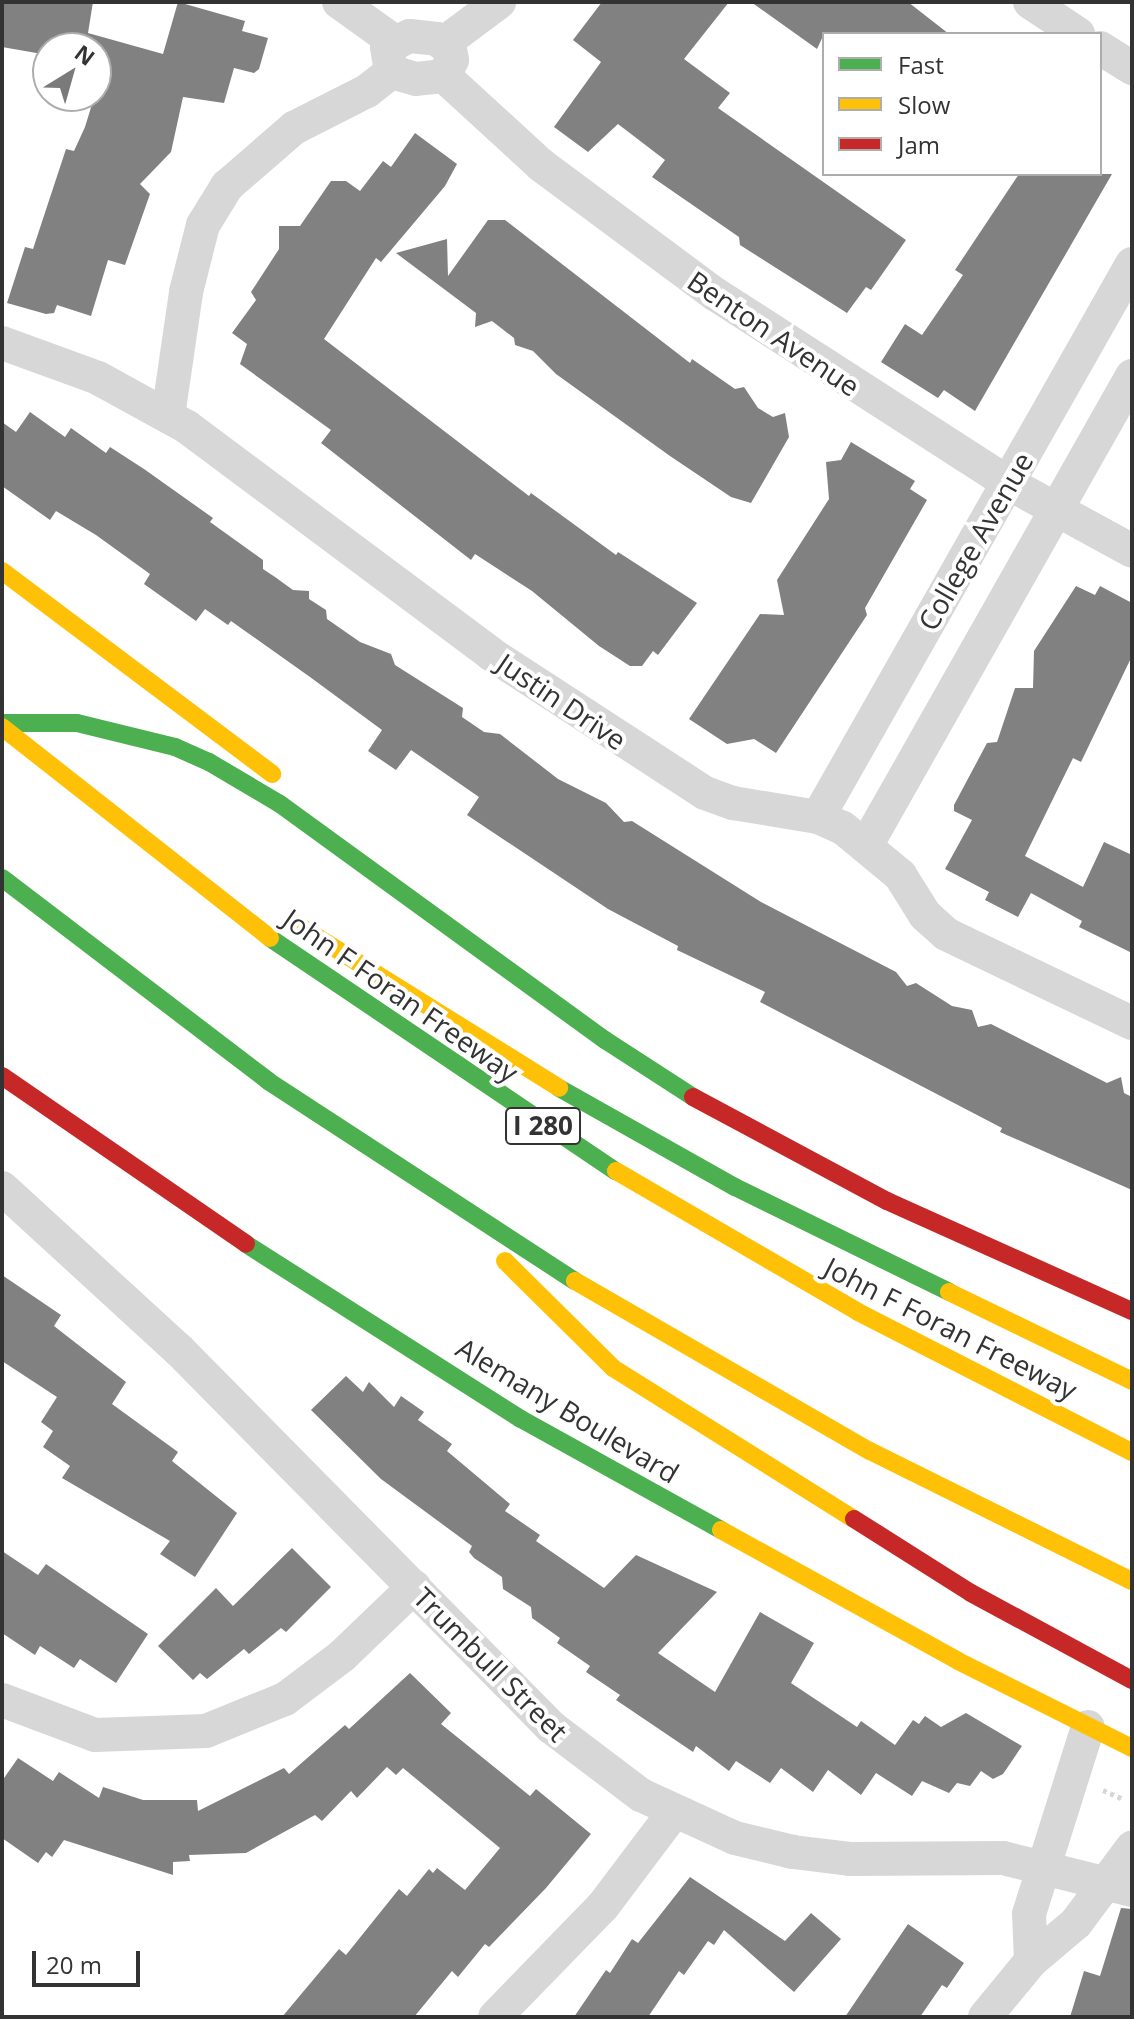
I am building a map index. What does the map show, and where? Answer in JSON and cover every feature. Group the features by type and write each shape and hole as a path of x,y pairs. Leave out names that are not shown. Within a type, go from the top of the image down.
{"main road":[{"path":"2,571 228,737 507,971"},
{"path":"2,725 77,723 142,739 209,762 257,788 507,971 686,1093 784,1147 998,1254 1132,1311"},
{"name":"John F Foran Freeway","path":"2,725 75,787 324,978 586,1154 858,1312 1132,1452"},
{"path":"75,787 251,896"},
{"path":"2,878 257,1073 447,1202 596,1297 799,1413 1132,1581"},
{"path":"278,913 576,1099 735,1187 1132,1381"},
{"name":"Alemany Boulevard","path":"2,1076 249,1246 521,1419 958,1661 1132,1748"},
{"path":"447,1202 613,1368 971,1593 1132,1680"}],"street":[{"path":"338,3 416,79 444,60 499,2"},
{"path":"1030,2 1075,32"},
{"path":"1102,49 1132,68"},
{"path":"168,416 186,292 203,225 227,186 294,128 367,91 392,56"},
{"name":"Benton Avenue","path":"444,60 541,165 702,285 1008,483 1132,551"},
{"name":"College Avenue","path":"818,817 1132,264"},
{"name":"Justin Drive","path":"2,343 98,378 168,416 491,654 705,793 733,803 818,817 867,844 900,875 925,915 946,934 1132,1023"},
{"name":"College Avenue","path":"867,844 1132,376"},
{"name":"Trumbull Street","path":"2,1188 179,1350 562,1736 595,1764 673,1813 735,1838 793,1852 850,1859 1003,1858 1121,1886"},
{"path":"2,1700 95,1735 206,1731 285,1699 342,1656 414,1587"},
{"path":"1031,1961 1029,1914 1047,1867 1088,1727"},
{"path":"495,2017 603,1906 673,1813"},
{"path":"985,2017 1031,1961 1121,1886 1132,1848"}],"building":[{"path":"2,2 93,2 88,32 32,32 32,52 2,47"},
{"path":"178,2 245,21 242,31 268,38 259,69 254,73 234,68 224,103 183,97 171,152 140,184 150,194 125,265 108,260 91,316 57,305 54,313 46,314 7,303 25,247 33,249 66,149 74,151 90,112 112,112 112,40 163,54"},
{"path":"602,2 729,2 684,59 730,93 718,108 906,240 871,290 866,287 847,313 740,245 739,237 652,177 665,160 618,124 588,152 554,127 601,62 573,40"},
{"path":"751,2 908,2 946,32 822,32 817,49"},
{"path":"415,133 457,164 445,186 381,262 376,258 324,339 529,496 531,493 616,555 618,552 697,603 658,655 653,651 642,666 630,666 599,646 532,591 475,554 471,560 321,443 331,430 240,364 247,344 232,333 256,300 251,292 279,249 279,226 300,226 331,181 346,181 360,191 383,161 391,167"},
{"path":"1112,174 975,411 944,390 938,398 881,362 905,324 922,335 963,275 955,270 1018,176"},
{"path":"488,220 505,220 690,363 692,359 735,389 744,387 758,408 773,417 785,413 789,437 751,503 731,497 670,456 556,374 533,351 515,345 514,338 492,321 475,327 476,313 396,253 447,239 448,276"},
{"path":"30,412 65,437 71,428 106,453 110,447 144,469 213,518 210,522 263,560 263,569 293,590 309,591 309,599 326,610 327,619 360,642 391,654 395,665 463,708 462,717 484,732 500,734 558,779 606,803 624,822 632,821 761,902 896,972 907,986 916,983 952,1006 972,1010 978,1027 991,1024 1107,1083 1121,1077 1124,1093 1132,1097 1132,1190 1000,1132 1002,1128 760,1002 765,992 677,950 678,946 608,909 467,815 479,797 411,750 396,770 368,751 382,730 310,677 231,621 228,625 205,609 196,621 144,584 150,574 96,535 56,511 50,520 2,486 2,422 16,432"},
{"path":"851,442 915,481 910,489 927,500 865,608 867,615 776,753 754,739 727,744 689,719 760,614 784,615 777,580 829,499 826,462 841,460"},
{"path":"1076,586 1095,595 1100,586 1132,603 1132,656 1081,762 1073,758 1025,856 1083,887 1104,842 1132,855 1132,953 1079,927 1082,921 1031,893 1018,917 985,900 989,892 945,869 972,820 954,811 954,805 987,743 997,742 1015,688 1033,688 1034,651"},
{"path":"2,1275 61,1315 54,1326 126,1382 112,1404 178,1452 172,1461 237,1513 195,1577 160,1554 170,1541 62,1478 70,1466 43,1447 53,1431 41,1422 57,1397 2,1361"},
{"path":"346,1376 363,1392 369,1382 394,1407 401,1396 424,1412 418,1420 452,1444 447,1451 510,1504 505,1511 540,1535 536,1541 604,1588 636,1555 717,1592 658,1653 715,1692 760,1612 814,1643 791,1683 857,1727 861,1721 895,1745 913,1720 919,1724 925,1716 941,1727 966,1713 1022,1746 1003,1774 993,1779 981,1771 970,1786 957,1783 949,1793 922,1781 912,1796 876,1773 861,1795 828,1770 813,1792 781,1768 770,1783 736,1761 729,1771 696,1746 693,1752 616,1700 620,1695 586,1672 590,1666 557,1643 560,1638 532,1618 531,1607 503,1589 502,1577 474,1558 469,1552 472,1546 381,1479 311,1410"},
{"path":"292,1548 331,1587 286,1632 281,1628 249,1654 244,1649 207,1679 200,1673 193,1680 158,1646 216,1588 233,1606"},
{"path":"2,1551 38,1575 46,1564 148,1634 116,1683 80,1659 74,1668 40,1646 35,1655 2,1633"},
{"path":"410,1673 451,1713 441,1724 530,1796 536,1789 591,1834 546,1888 489,1947 485,1944 458,1977 452,1971 414,2017 282,2017 339,1949 346,1955 399,1889 407,1896 429,1869 433,1873 437,1868 465,1890 500,1848 403,1768 396,1775 387,1767 357,1798 351,1791 322,1821 315,1815 246,1853 189,1855 190,1861 173,1862 173,1875 64,1840 52,1857 46,1852 38,1863 2,1838 2,1781 18,1758 53,1781 59,1772 99,1798 103,1787 143,1800 197,1800 198,1811 284,1768 289,1774 345,1725 349,1729"},
{"path":"690,1877 785,1941 811,1913 841,1939 794,1992 724,1930 714,1945 708,1941 684,1975 679,1971 648,2017 574,2017 606,1970 610,1973 632,1939 638,1943"},
{"path":"1121,1908 1132,1909 1132,2017 1070,2017 1084,1971 1100,1976"},
{"path":"908,1924 964,1963 947,1988 942,1985 920,2017 845,2017"}],"traffic: fast":[{"path":"2,723 77,723 175,747 209,762 280,804 605,1040 693,1097"},
{"path":"2,878 268,1081 575,1281"},
{"path":"270,938 616,1171"},
{"path":"559,1088 735,1187 949,1292"},
{"path":"246,1244 521,1419 721,1530"}],"traffic: slow":[{"path":"2,571 272,774"},
{"path":"2,727 270,938"},
{"path":"296,924 559,1088"},
{"path":"616,1171 858,1312 1132,1452"},
{"path":"505,1261 613,1368 854,1519"},
{"path":"575,1281 870,1451 1132,1581"},
{"path":"949,1292 1132,1381"},
{"path":"721,1530 958,1661 1132,1748"}],"traffic: jam":[{"path":"2,1076 246,1244"},
{"path":"693,1097 887,1201 1132,1311"},
{"path":"854,1519 971,1593 1132,1680"}]}
